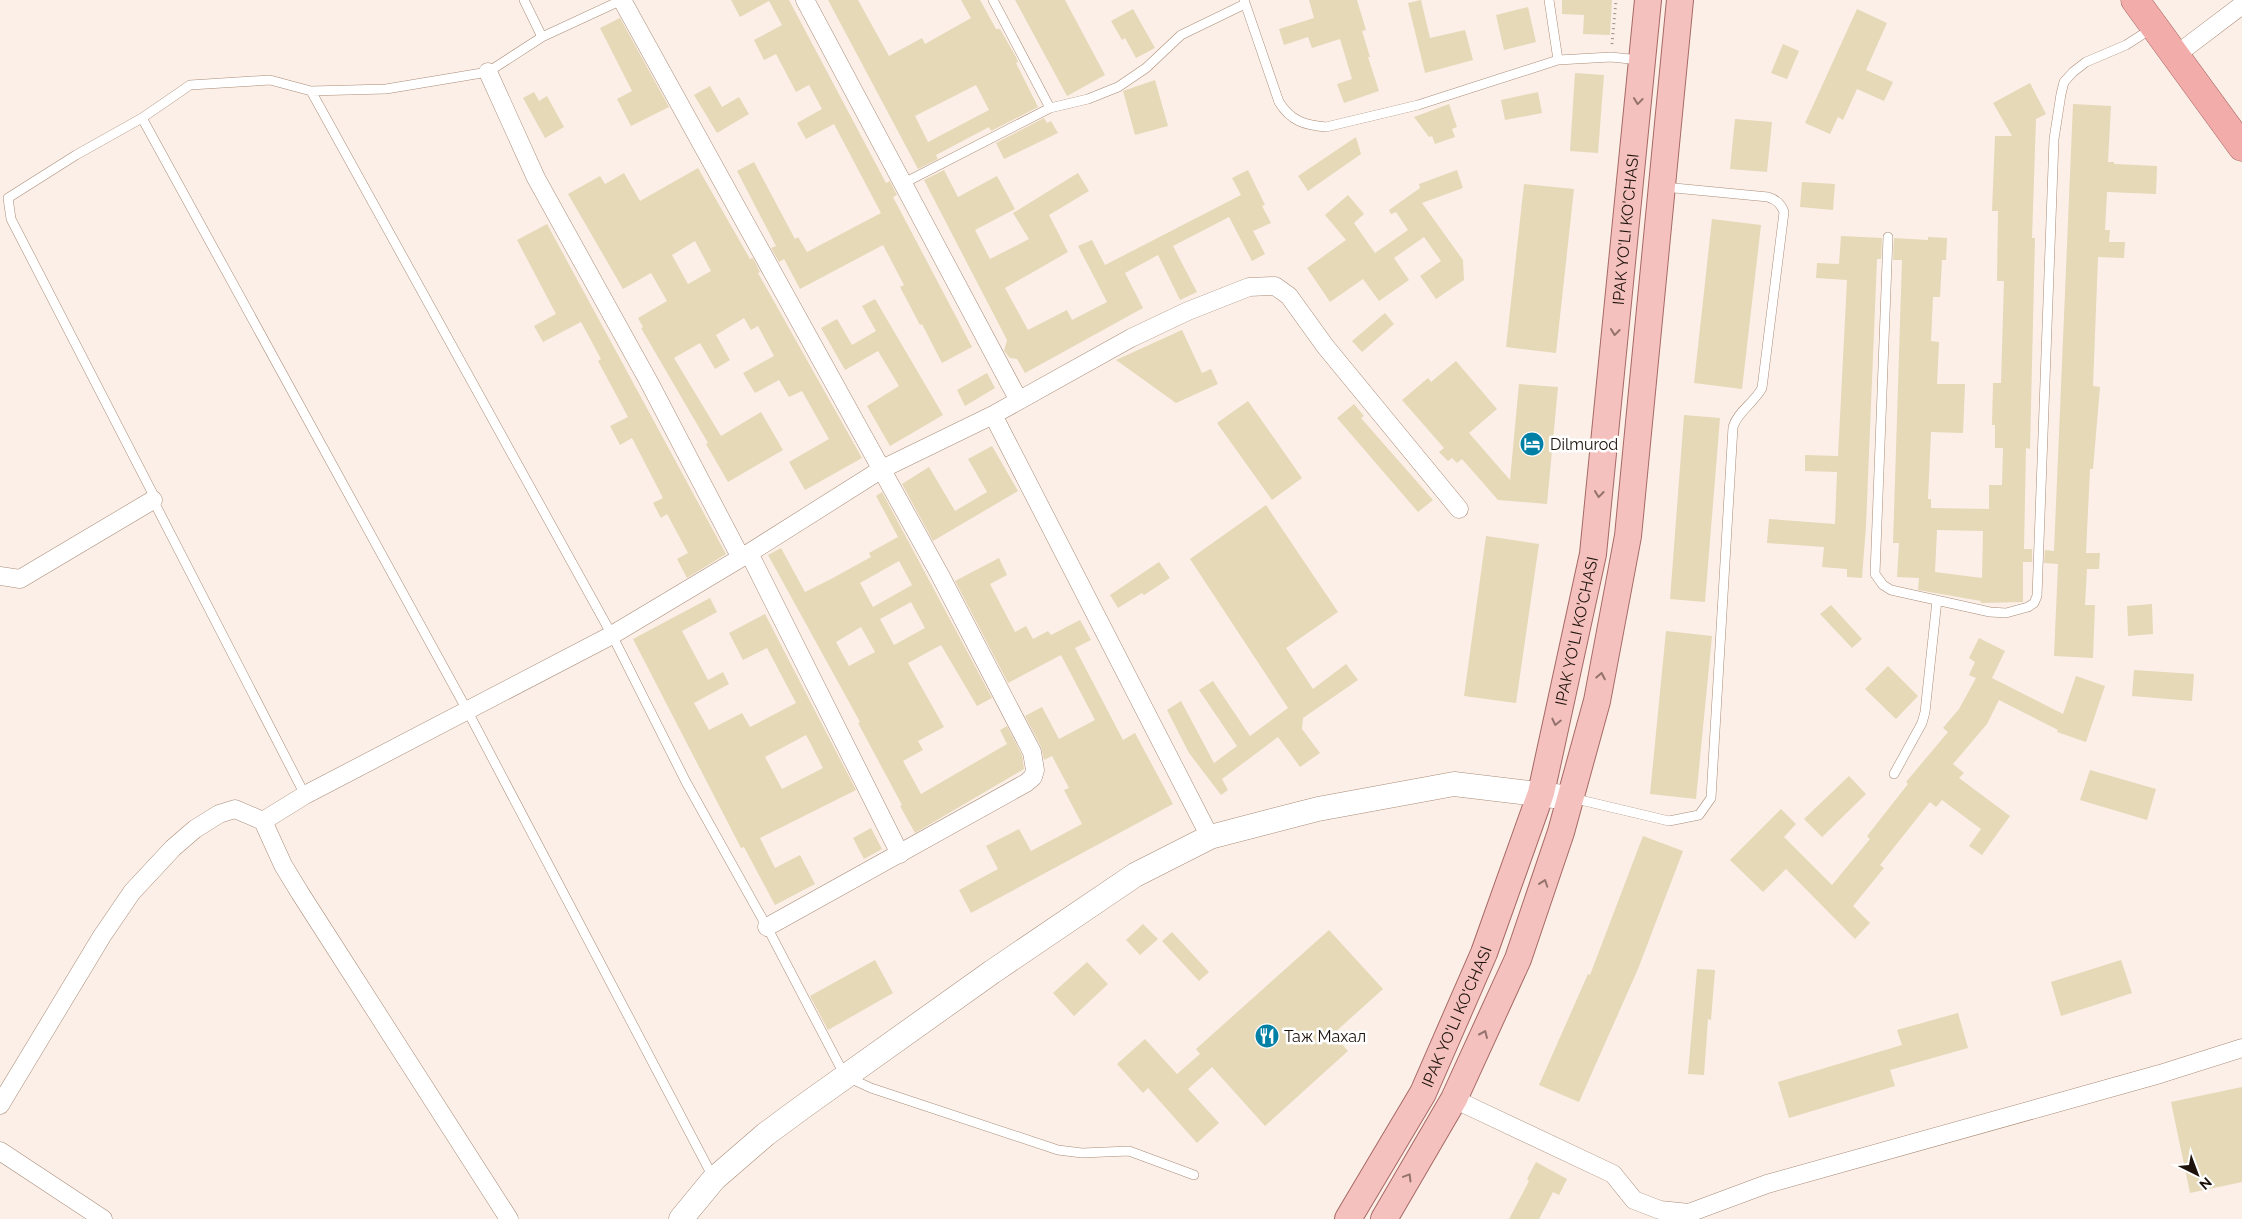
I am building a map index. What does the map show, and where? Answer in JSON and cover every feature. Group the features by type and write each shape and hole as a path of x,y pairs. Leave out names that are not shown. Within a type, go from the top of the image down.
{"highway":[{"path":"2135,0 2156,26 2242,147"}],"main road":[{"name":"IPAK YO'LI KO'CHASI","path":"1348,1219 1423,1093 1484,953 1541,793 1593,554 1648,0"},
{"name":"IPAK YO'LI KO'CHASI","path":"1384,1219 1454,1099 1518,959 1570,798 1596,701 1628,536 1680,0"},
{"path":"681,1219 714,1179 784,1121 845,1076 992,972 1135,875 1210,837 1318,809 1454,784 1570,798"}],"street":[{"path":"622,0 882,469 992,674 1032,752 1035,770 1033,777 1026,783 768,927"},
{"path":"805,0 1018,399"},
{"path":"2176,55 2242,6"},
{"path":"488,72 536,178 745,555 900,854"},
{"path":"262,821 304,795 612,635 745,555 882,469 992,415 1130,338 1188,311 1249,287 1275,286 1289,296 1325,346 1459,509"},
{"path":"992,415 1210,837"},
{"path":"0,576 20,579 153,500"},
{"path":"0,1105 102,936 132,892 152,869 195,829 219,814 235,809 262,821 282,864 509,1219"},
{"path":"1454,1099 1613,1174 1634,1200 1660,1210 1689,1213 1767,1184 2160,1074 2242,1048"},
{"path":"0,1151 103,1219"}],"lane":[{"path":"524,0 542,38"},
{"path":"304,795 153,500 154,496 11,220 8,198 76,155 142,118 190,85 270,80 311,91 386,89 488,72 542,38 622,0"},
{"path":"993,0 1050,108"},
{"path":"1549,0 1558,60"},
{"path":"902,184 1050,108 1088,99 1118,87 1146,68 1181,35 1245,2 1279,102 1285,112 1302,124 1314,126 1326,127 1418,105 1558,60 1611,57 1642,60"},
{"path":"1888,237 1875,574 1883,586 1891,590 1990,612 2006,613 2028,607 2034,603 2037,596 2054,139 2059,104 2064,82 2078,66 2126,45 2156,26"},
{"path":"311,91 612,635 686,782 768,927 845,1076 871,1088 1058,1150 1082,1153 1128,1151 1194,1175"},
{"path":"142,118 467,710 714,1179"},
{"path":"1570,798 1669,821 1699,815 1711,798 1732,427 1735,420 1753,402 1762,388 1784,212 1782,206 1775,199 1768,197 1662,187"},
{"path":"1894,774 1925,712 1937,600"}],"path":[{"path":"1611,57 1616,0"}],"building":[{"path":"731,0 789,0 886,183 890,181 897,195 893,197 972,347 942,363 900,287 904,285 883,245 800,289 784,259 779,262 771,248 776,246 737,171 754,162 795,239 798,237 807,252 881,213 834,124 806,139 797,123 822,109 809,85 796,92 776,54 764,60 754,40 782,25 769,1 740,17"},
{"path":"828,0 858,0 889,56 922,38 925,44 971,18 961,0 980,0 996,29 1000,29 1016,57 1018,62 1016,63 1038,107 991,131 989,127 936,155 938,159 918,169","holes":["976,85 989,110 928,142 915,116"]},
{"path":"1015,0 1065,0 1105,75 1067,96"},
{"path":"1309,0 1357,0 1366,30 1362,31 1370,57 1368,57 1379,91 1344,103 1337,84 1352,79 1340,39 1312,48 1308,37 1284,45 1279,29 1314,18"},
{"path":"1421,0 1430,38 1465,30 1473,60 1425,73 1408,3"},
{"path":"1562,0 1612,0 1610,35 1583,34 1584,15 1562,14"},
{"path":"1528,7 1536,42 1504,50 1496,15"},
{"path":"1133,9 1155,48 1136,58 1125,38 1122,40 1111,21"},
{"path":"1857,9 1887,23 1866,70 1893,82 1884,101 1857,89 1843,120 1838,117 1830,134 1805,123"},
{"path":"620,18 669,107 631,126 617,99 632,91 600,28"},
{"path":"1783,44 1799,51 1787,79 1771,73"},
{"path":"1575,73 1604,75 1598,153 1570,151"},
{"path":"1155,80 1168,126 1135,135 1123,91"},
{"path":"2030,83 2046,114 2036,119 2032,238 2035,238 2030,449 2026,448 2024,549 2032,549 2032,562 2023,562 2023,602 1981,603 1981,601 1918,590 1919,578 1897,577 1899,543 1893,543 1902,260 1893,260 1894,238 1928,240 1928,237 1947,238 1946,260 1942,260 1940,297 1933,297 1931,341 1939,342 1937,384 1965,384 1963,433 1931,432 1928,499 1931,499 1931,508 1989,509 1989,485 2002,485 2003,448 1995,448 1995,425 1992,425 1993,383 2001,383 2004,281 1997,281 1998,211 1992,211 1995,136 2012,136 1993,103","holes":["1937,530 1983,531 1982,578 1935,572"]},
{"path":"710,86 722,107 739,97 749,114 717,133 694,95"},
{"path":"534,92 539,101 547,96 564,127 545,138 523,98"},
{"path":"1538,92 1542,113 1505,120 1501,100"},
{"path":"1449,104 1457,127 1452,129 1455,137 1435,144 1432,136 1429,137 1414,117"},
{"path":"2073,104 2111,106 2108,162 2114,162 2114,164 2157,166 2156,194 2107,192 2105,230 2110,230 2109,242 2125,242 2124,258 2098,257 2093,386 2100,387 2093,469 2090,469 2086,553 2100,553 2099,569 2087,569 2085,605 2095,605 2093,658 2054,656 2058,564 2044,563 2045,550 2054,551"},
{"path":"1044,118 1047,123 1051,121 1058,133 1004,159 996,143"},
{"path":"1735,119 1772,122 1767,172 1730,169"},
{"path":"1356,137 1361,154 1308,191 1298,176"},
{"path":"698,168 750,259 753,258 760,272 758,273 862,458 805,490 789,462 829,439 802,391 789,397 779,380 755,393 743,373 774,356 758,326 751,330 744,318 716,335 730,360 715,369 700,343 674,358 721,436 761,412 783,450 728,482 706,444 708,443 641,328 643,327 638,318 667,301 651,273 623,289 568,194 600,176 605,184 624,173 640,201","holes":["695,241 711,271 688,284 672,255"]},
{"path":"944,170 958,197 997,176 1015,209 975,230 990,259 1029,239 1013,213 1078,173 1089,191 1049,215 1068,252 1005,288 1028,330 1067,310 1072,320 1107,302 1078,246 1092,240 1105,265 1241,195 1232,178 1248,170 1265,205 1262,206 1271,223 1253,231 1265,254 1252,261 1229,217 1173,246 1197,292 1180,300 1158,255 1125,273 1143,308 1025,373 1017,359 1010,358 1004,351 1007,340 924,180"},
{"path":"1457,170 1463,188 1422,203 1463,260 1464,280 1436,299 1420,276 1441,261 1424,237 1394,258 1409,280 1379,301 1363,279 1330,302 1307,268 1346,240 1325,215 1348,195 1364,214 1354,223 1375,253 1408,230 1396,212 1391,214 1389,210 1420,188 1419,184"},
{"path":"1802,182 1835,184 1833,210 1800,207"},
{"path":"1524,184 1574,189 1556,353 1506,347"},
{"path":"1712,219 1761,225 1742,389 1694,383"},
{"path":"547,224 726,554 687,578 677,559 688,553 667,514 661,518 653,503 663,498 632,438 620,445 610,426 628,417 598,361 601,359 581,322 543,342 534,326 556,314 517,240"},
{"path":"1841,236 1882,238 1881,259 1877,259 1866,526 1862,578 1847,577 1847,569 1822,567 1824,547 1767,543 1769,519 1835,524 1837,472 1805,471 1805,455 1838,456 1847,280 1816,278 1817,263 1839,264"},
{"path":"875,299 943,415 890,446 867,406 899,386 878,351 845,370 821,328 837,319 852,345 876,331 862,306"},
{"path":"1385,313 1394,324 1362,352 1352,341"},
{"path":"1182,330 1202,373 1211,369 1218,384 1176,403 1116,360"},
{"path":"1456,361 1497,409 1469,433 1510,480 1519,384 1558,387 1547,504 1498,500 1462,459 1457,463 1452,458 1448,461 1439,452 1444,448 1402,400 1428,378 1431,382"},
{"path":"987,373 995,388 965,406 957,390"},
{"path":"1248,401 1302,478 1272,500 1217,423"},
{"path":"1354,404 1364,416 1361,418 1433,500 1418,512 1337,418"},
{"path":"1684,415 1720,418 1705,602 1670,599"},
{"path":"992,446 1018,491 933,541 902,484 929,467 955,511 987,492 968,459"},
{"path":"882,492 992,698 977,706 941,645 908,663 944,727 918,741 923,750 903,761 921,794 1007,744 1000,730 1007,726 1022,755 1024,769 915,833 858,723 860,722 768,555 781,548 805,592 831,579 871,557 869,553 898,537 876,496","holes":["899,561 912,585 873,607 860,583","911,602 925,628 894,645 880,619","861,627 875,652 849,666 836,642"]},
{"path":"1266,505 1338,612 1286,648 1313,689 1346,664 1358,680 1303,718 1302,729 1320,753 1300,767 1278,737 1222,779 1228,790 1221,795 1189,753 1167,710 1181,701 1214,763 1237,746 1199,690 1213,681 1250,736 1288,708 1190,559"},
{"path":"1486,536 1539,544 1516,703 1464,696"},
{"path":"999,558 1007,575 990,584 1015,632 1026,626 1033,639 1048,631 1051,635 1080,620 1091,640 1075,648 1123,740 1135,733 1173,804 971,913 959,890 998,869 986,846 1019,829 1031,851 1082,824 1064,790 1069,788 1052,756 1044,760 1041,747 1025,716 1042,707 1059,739 1095,720 1061,655 1008,683 955,581"},
{"path":"1159,562 1170,578 1144,595 1142,593 1118,608 1110,595"},
{"path":"710,598 717,612 682,631 708,680 723,672 729,684 694,703 709,730 742,713 750,727 796,703 767,648 743,660 729,633 765,614 856,790 760,838 775,868 800,855 815,884 775,905 744,847 741,848 633,639","holes":["806,735 823,768 782,789 765,757"]},
{"path":"2152,604 2153,634 2128,636 2127,606"},
{"path":"1831,605 1862,639 1852,648 1820,614"},
{"path":"1666,631 1712,636 1696,799 1650,794"},
{"path":"1979,638 2005,651 1992,678 2063,714 2076,676 2105,686 2086,742 2057,732 2058,730 1999,700 1987,724 1953,764 1964,773 1959,778 2010,816 1982,855 1969,846 1981,829 1942,800 1936,807 1930,802 1880,865 1884,868 1853,906 1870,923 1855,939 1786,869 1763,892 1730,860 1781,809 1796,824 1784,837 1832,885 1870,839 1867,836 1908,784 1906,782 1948,732 1943,728 1959,709 1976,678 1969,675 1975,662 1969,658"},
{"path":"1888,666 1918,696 1896,719 1865,689"},
{"path":"2134,670 2194,674 2192,701 2132,696"},
{"path":"2090,770 2156,789 2147,820 2080,800"},
{"path":"1849,776 1866,794 1822,837 1804,819"},
{"path":"871,828 882,849 864,859 853,838"},
{"path":"1643,836 1683,851 1638,969 1579,1102 1539,1085 1588,974 1590,975"},
{"path":"1143,924 1158,939 1140,955 1126,940"},
{"path":"1329,930 1383,989 1333,1034 1348,1051 1265,1126 1212,1067 1188,1089 1219,1123 1197,1143 1148,1088 1143,1093 1117,1064 1145,1039 1177,1074 1200,1054 1196,1049"},
{"path":"1172,932 1209,972 1199,981 1162,941"},
{"path":"875,960 893,993 828,1030 810,996"},
{"path":"2121,960 2132,993 2061,1016 2051,982"},
{"path":"1087,962 1108,984 1074,1016 1053,993"},
{"path":"1697,969 1715,970 1711,1020 1708,1019 1704,1075 1688,1074"},
{"path":"1958,1013 1968,1048 1890,1070 1895,1086 1789,1118 1778,1082 1902,1045 1897,1030"},
{"path":"2242,1087 2242,1182 2190,1193 2171,1102"},
{"path":"1536,1162 1567,1179 1559,1195 1553,1192 1539,1219 1509,1219 1529,1181 1527,1179"}],"place":[{"name":"Dilmurod","path":"1532,444"},
{"name":"Таж Махал","path":"1267,1036"}]}
